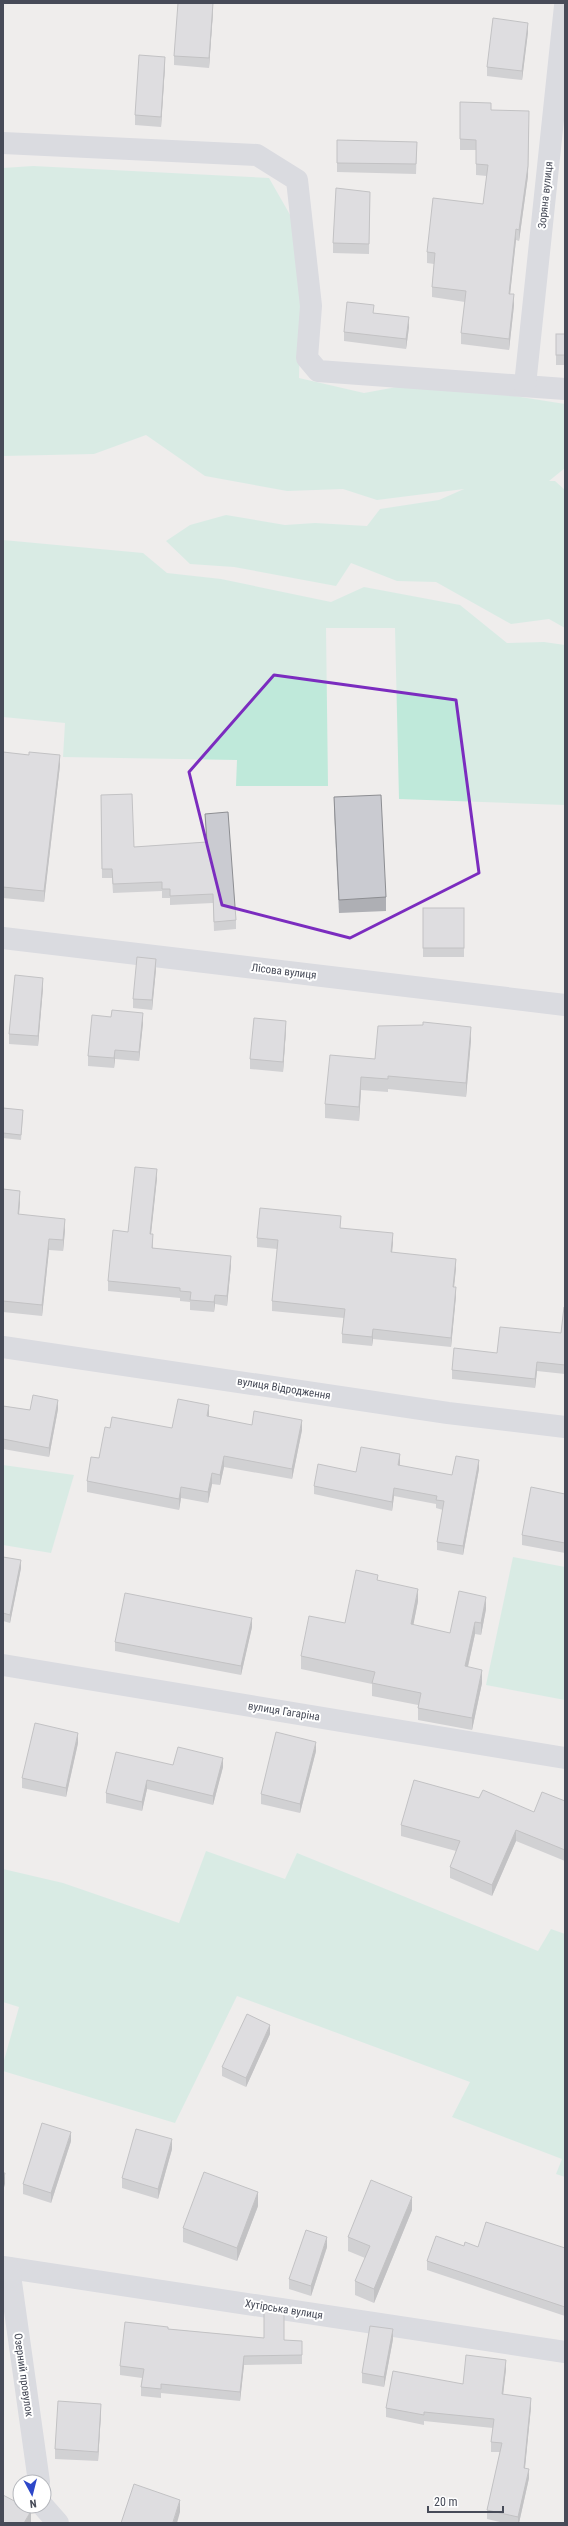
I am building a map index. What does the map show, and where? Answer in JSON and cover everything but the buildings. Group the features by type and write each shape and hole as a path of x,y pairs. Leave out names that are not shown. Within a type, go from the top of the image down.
{"street":[{"name":"Зоряна вулиця","path":"525,385 565,6"},
{"path":"3,143 257,155 297,180 310,306 307,358 318,371 565,389"},
{"name":"Лісова вулиця","path":"3,938 565,1005"},
{"name":"вулиця Відродження","path":"3,1347 448,1413 565,1427"},
{"name":"вулиця Гагаріна","path":"3,1665 565,1758"},
{"name":"Хутірська вулиця","path":"6,2267 565,2352"},
{"name":"Озерний провулок","path":"6,2267 38,2474"},
{"path":"50,2514 58,2523"}],"highlighted area":[{"path":"274,675 456,700 479,873 350,938 222,905 189,772"}],"green space":[{"path":"33,166 269,178 293,220 307,281 300,333 299,378 364,393 424,382 565,404 565,468 549,481 555,481 565,490 565,628 549,619 511,624 436,582 397,581 351,563 336,586 234,567 190,564 166,541 190,525 226,515 285,525 315,523 367,526 380,509 439,500 464,489 377,500 343,489 287,491 205,476 146,435 94,454 3,456 3,168"},
{"path":"3,540 143,553 167,573 221,579 331,602 364,587 460,605 507,643 544,642 565,645 565,805 399,799 395,628 326,628 328,786 236,786 237,760 63,757 65,723 3,717"},
{"path":"3,1465 74,1475 51,1553 3,1545"},
{"path":"513,1557 565,1567 565,1700 486,1685"},
{"path":"206,1851 285,1879 297,1853 538,1951 551,1929 565,1934 565,2177 556,2174 562,2159 452,2117 470,2082 237,1996 175,2123 3,2071 3,2064 19,2007 3,2002 3,1869 63,1883 179,1923"}]}
